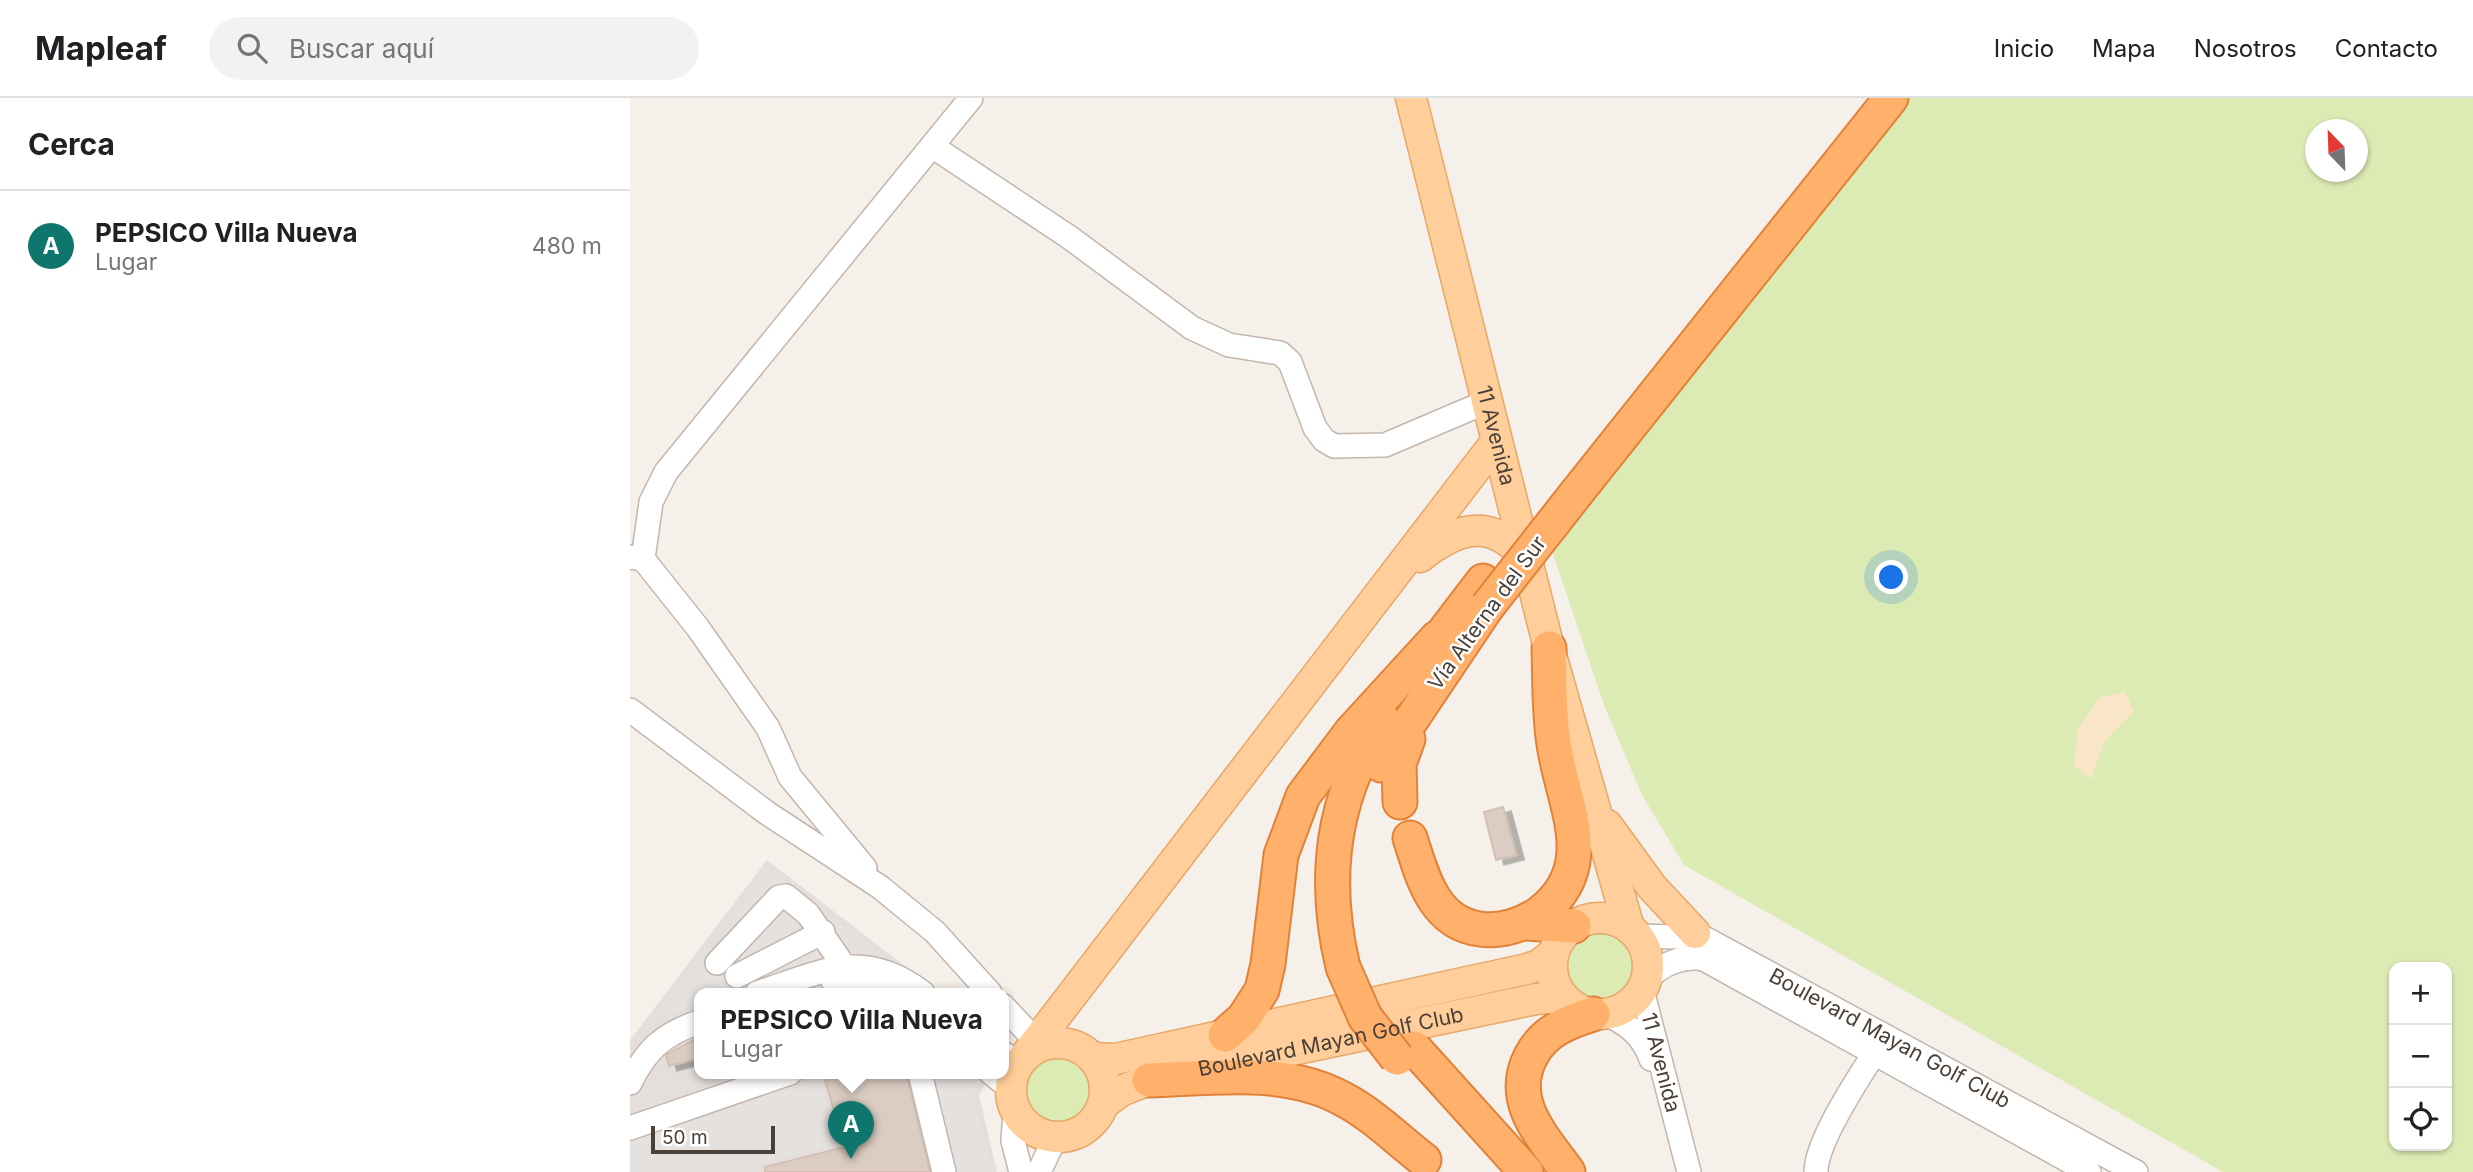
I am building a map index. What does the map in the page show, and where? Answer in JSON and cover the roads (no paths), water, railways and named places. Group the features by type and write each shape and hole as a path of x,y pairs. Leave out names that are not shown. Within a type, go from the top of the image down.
{"highway":[{"name":"Vía Alterna del Sur","path":"1526,1172 1406,1053 1365,1017 1353,964 1352,888 1354,846 1363,805 1384,758 1483,603 1573,480 1864,98"},
{"name":"Vía Alterna del Sur","path":"1573,480 1891,98"},
{"name":"Vía Alterna del Sur","path":"1353,964 1334,930 1332,847 1340,808 1367,744 1437,638 1483,603"},
{"path":"1400,802 1399,764 1404,748 1483,603"},
{"path":"1225,1035 1244,1018 1262,990 1268,964 1281,855 1303,796 1351,732 1437,638"},
{"path":"1410,838 1426,887 1446,914 1479,929 1509,928 1523,923 1545,909 1557,896 1565,883 1575,852 1572,822 1552,735 1549,648"},
{"path":"1523,923 1585,922"},
{"path":"1569,1172 1531,1118 1522,1095 1523,1074 1534,1050 1549,1034 1562,1025 1599,1014"},
{"name":"Vía Alterna del Sur","path":"1406,1053 1499,1172"},
{"path":"1149,1080 1257,1077 1303,1083 1350,1103 1424,1160"}],"main road":[{"name":"11 Avenida","path":"1411,98 1549,648 1633,932"},
{"path":"1014,1070 1496,442"},
{"path":"1392,579 1443,539 1471,531 1503,536 1527,560"},
{"name":"11 Avenida","path":"1584,771 1605,889 1585,922"},
{"path":"1595,808 1653,887 1695,933"},
{"path":"1608,919 1633,932 1647,956 1644,985 1626,1007 1599,1014 1581,1011 1563,998 1553,977 1553,954 1558,943 1585,922 1608,919"},
{"name":"Boulevard Mayan Golf Club","path":"1089,1054 1115,1059 1527,969 1539,965 1553,954"},
{"path":"1014,1070 1032,1130 1055,1138 1080,1132 1098,1115 1104,1104 1105,1080 1089,1054 1073,1016 1090,971"},
{"name":"Boulevard Mayan Golf Club","path":"1104,1104 1121,1091 1149,1080 1536,999 1563,998"},
{"path":"1014,1070 1048,1043 1072,1044 1089,1054"}],"street":[{"path":"880,887 790,777 768,728 698,628 637,558 651,502 666,472 971,98"},
{"path":"932,146 1069,237 1192,328 1229,345 1280,353 1290,362 1315,428 1324,440 1334,446 1385,445 1486,402"},
{"path":"630,710 767,813 880,887 935,932 985,988"},
{"path":"717,963 779,897 793,899 822,932 844,966"},
{"path":"737,976 822,932"},
{"path":"1633,932 1678,937 1695,933"},
{"name":"Boulevard Mayan Golf Club","path":"1695,933 2136,1172"},
{"name":"Boulevard Mayan Golf Club","path":"1644,985 1679,960 1704,959 2089,1172"},
{"path":"773,988 844,966 882,969 904,978 917,988"},
{"path":"813,988 846,980 867,983 878,988"},
{"name":"11 Avenida","path":"1644,985 1689,1172"},
{"path":"630,1059 655,1031 694,1014"},
{"name":"11 Avenida","path":"1599,1014 1624,1023 1645,1044 1680,1134"},
{"path":"630,1083 651,1047 672,1032 694,1024"},
{"path":"1009,1041 1014,1070 1013,1141 1021,1172"},
{"path":"1816,1172 1816,1163 1837,1116 1874,1054"},
{"path":"630,1128 773,1079"},
{"path":"921,1079 944,1172"},
{"path":"1039,1172 1055,1138"}],"place":[{"name":"PEPSICO Villa Nueva","path":"851,1159"}]}
